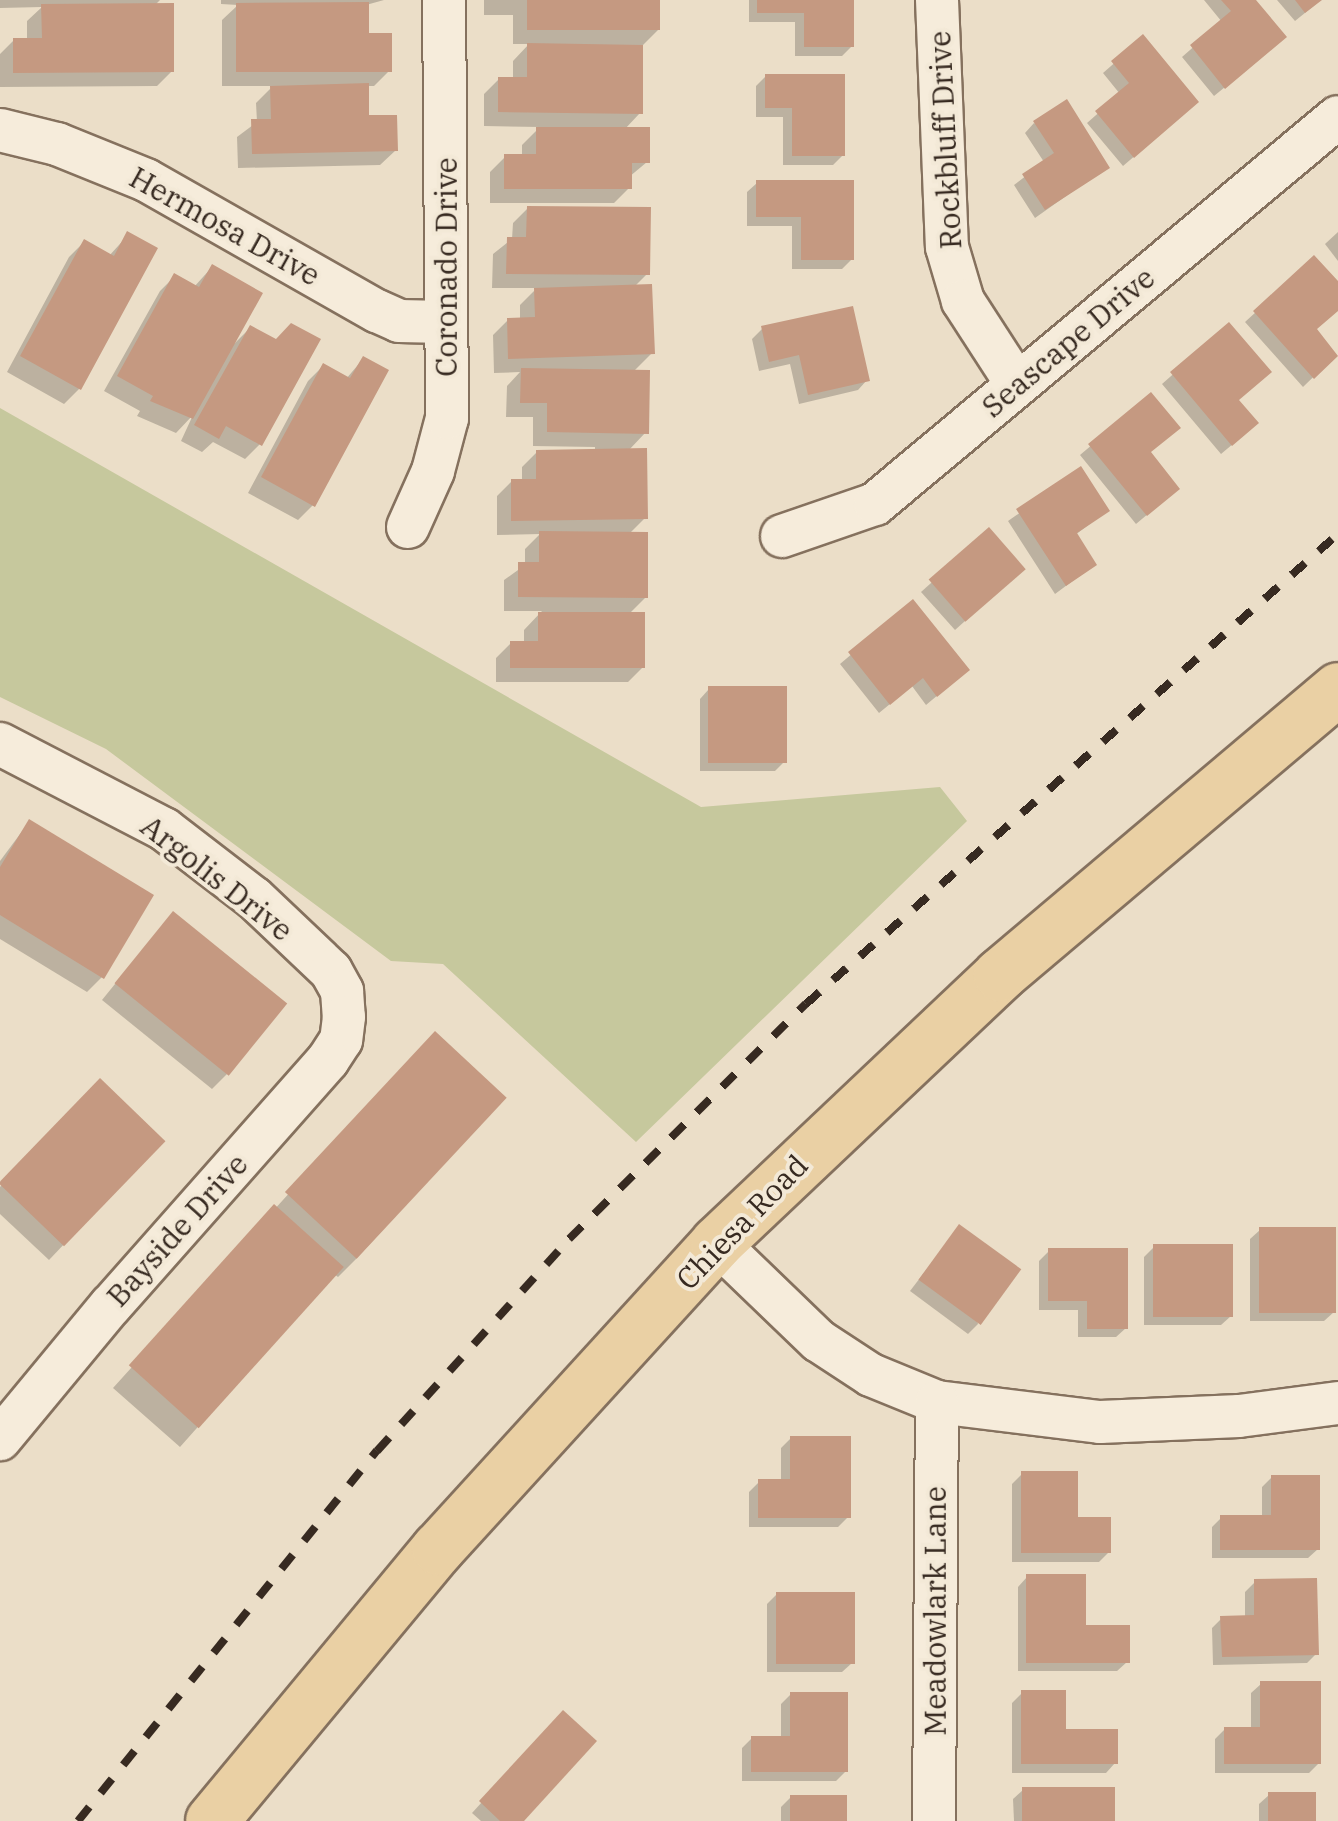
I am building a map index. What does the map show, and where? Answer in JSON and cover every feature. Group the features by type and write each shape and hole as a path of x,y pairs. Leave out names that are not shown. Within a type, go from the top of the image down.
{"main road":[{"name":"Chiesa Road","path":"212,1821 438,1549 717,1244 1000,975 1338,690"}],"street":[{"name":"Coronado Drive","path":"408,526 444,440 444,0"},
{"name":"Rockbluff Drive","path":"937,0 947,247 963,300 1016,383"},
{"name":"Seascape Drive","path":"782,536 875,504 1338,117"},
{"name":"Hermosa Drive","path":"0,130 57,144 146,180 377,311 399,320 446,322"},
{"name":"Argolis Drive","path":"0,744 164,829 239,887 331,971 342,991 344,1018"},
{"name":"Bayside Drive","path":"0,1439 110,1306 328,1060 341,1040 344,1018"},
{"path":"717,1244 819,1341 871,1375 937,1402 1100,1422 1239,1416 1338,1403"},
{"name":"Meadowlark Lane","path":"934,1821 937,1402"}],"green space":[{"path":"0,408 701,807 940,787 967,821 636,1142 443,964 391,961 106,749 0,697"}],"building":[{"path":"527,0 660,0 660,30 527,30"},
{"path":"757,0 854,0 854,47 804,47 804,13 757,13"},
{"path":"1221,0 1256,0 1287,37 1225,89 1190,45 1231,11"},
{"path":"1295,0 1322,0 1305,13"},
{"path":"369,2 369,33 392,33 392,72 236,72 236,3"},
{"path":"174,3 174,72 13,73 13,38 42,38 41,4"},
{"path":"1143,34 1199,102 1134,158 1095,111 1129,83 1111,61"},
{"path":"527,43 643,45 643,114 498,112 498,77 527,77"},
{"path":"765,74 845,74 845,156 792,156 792,108 765,108"},
{"path":"369,83 369,115 397,115 398,151 252,154 251,119 271,119 270,86"},
{"path":"1067,99 1110,168 1045,210 1022,174 1054,153 1033,121"},
{"path":"536,127 650,127 650,163 632,163 632,189 504,189 504,154 536,154"},
{"path":"756,180 854,180 854,260 801,260 801,217 756,217"},
{"path":"527,206 651,207 650,275 506,274 507,237 526,237"},
{"path":"127,231 158,248 81,390 20,356 84,239 114,256"},
{"path":"1314,255 1338,281 1338,311 1317,329 1338,356 1314,379 1253,311"},
{"path":"212,264 263,293 193,419 150,401 153,396 117,376 174,273 199,287"},
{"path":"652,284 655,354 508,359 507,318 535,317 534,288"},
{"path":"853,306 870,381 808,395 799,355 769,362 761,326"},
{"path":"1229,322 1272,372 1239,400 1259,423 1232,446 1170,372"},
{"path":"291,323 321,339 262,446 226,426 219,439 194,425 250,325 276,339"},
{"path":"363,356 389,370 315,507 261,477 323,363 350,378"},
{"path":"521,368 650,370 649,434 547,432 547,403 520,403"},
{"path":"1151,392 1181,428 1151,452 1180,489 1147,516 1088,444"},
{"path":"647,448 648,519 511,521 511,479 536,479 536,450"},
{"path":"1081,466 1110,511 1077,533 1097,565 1066,586 1016,509"},
{"path":"989,527 1026,569 965,622 929,579"},
{"path":"539,531 648,532 648,598 518,597 518,562 539,562"},
{"path":"913,599 970,670 937,697 923,678 890,705 848,652"},
{"path":"538,612 645,612 645,668 510,668 510,641 538,641"},
{"path":"708,686 787,686 787,763 708,763"},
{"path":"29,819 154,895 104,979 0,915 0,867"},
{"path":"173,911 287,1004 229,1076 114,983"},
{"path":"435,1031 507,1098 357,1259 285,1192"},
{"path":"100,1078 165,1141 64,1246 0,1182"},
{"path":"274,1204 344,1267 199,1428 129,1365"},
{"path":"959,1224 1021,1269 981,1325 918,1280"},
{"path":"1259,1227 1336,1227 1336,1313 1259,1313"},
{"path":"1153,1244 1233,1244 1233,1317 1153,1317"},
{"path":"1048,1248 1128,1248 1128,1329 1087,1329 1087,1301 1048,1301"},
{"path":"790,1436 851,1436 851,1518 758,1518 758,1479 790,1479"},
{"path":"1021,1471 1078,1471 1078,1517 1111,1517 1111,1553 1021,1553"},
{"path":"1271,1475 1320,1475 1320,1550 1220,1550 1220,1515 1271,1515"},
{"path":"1026,1574 1086,1574 1086,1625 1130,1625 1130,1663 1026,1663"},
{"path":"1317,1578 1319,1655 1222,1657 1220,1616 1254,1615 1254,1579"},
{"path":"776,1592 855,1592 855,1664 776,1664"},
{"path":"1260,1681 1321,1681 1321,1764 1224,1764 1224,1727 1260,1727"},
{"path":"1021,1690 1066,1690 1066,1729 1118,1729 1118,1764 1021,1764"},
{"path":"790,1692 848,1692 848,1772 751,1772 751,1736 790,1736"},
{"path":"563,1710 597,1741 524,1821 500,1821 479,1801"},
{"path":"1022,1787 1115,1787 1115,1821 1022,1821"},
{"path":"1268,1792 1316,1792 1316,1821 1268,1821"},
{"path":"790,1795 847,1795 847,1821 790,1821"}],"railway":[{"path":"78,1821 377,1451 569,1239 806,1004 1338,534"}]}
